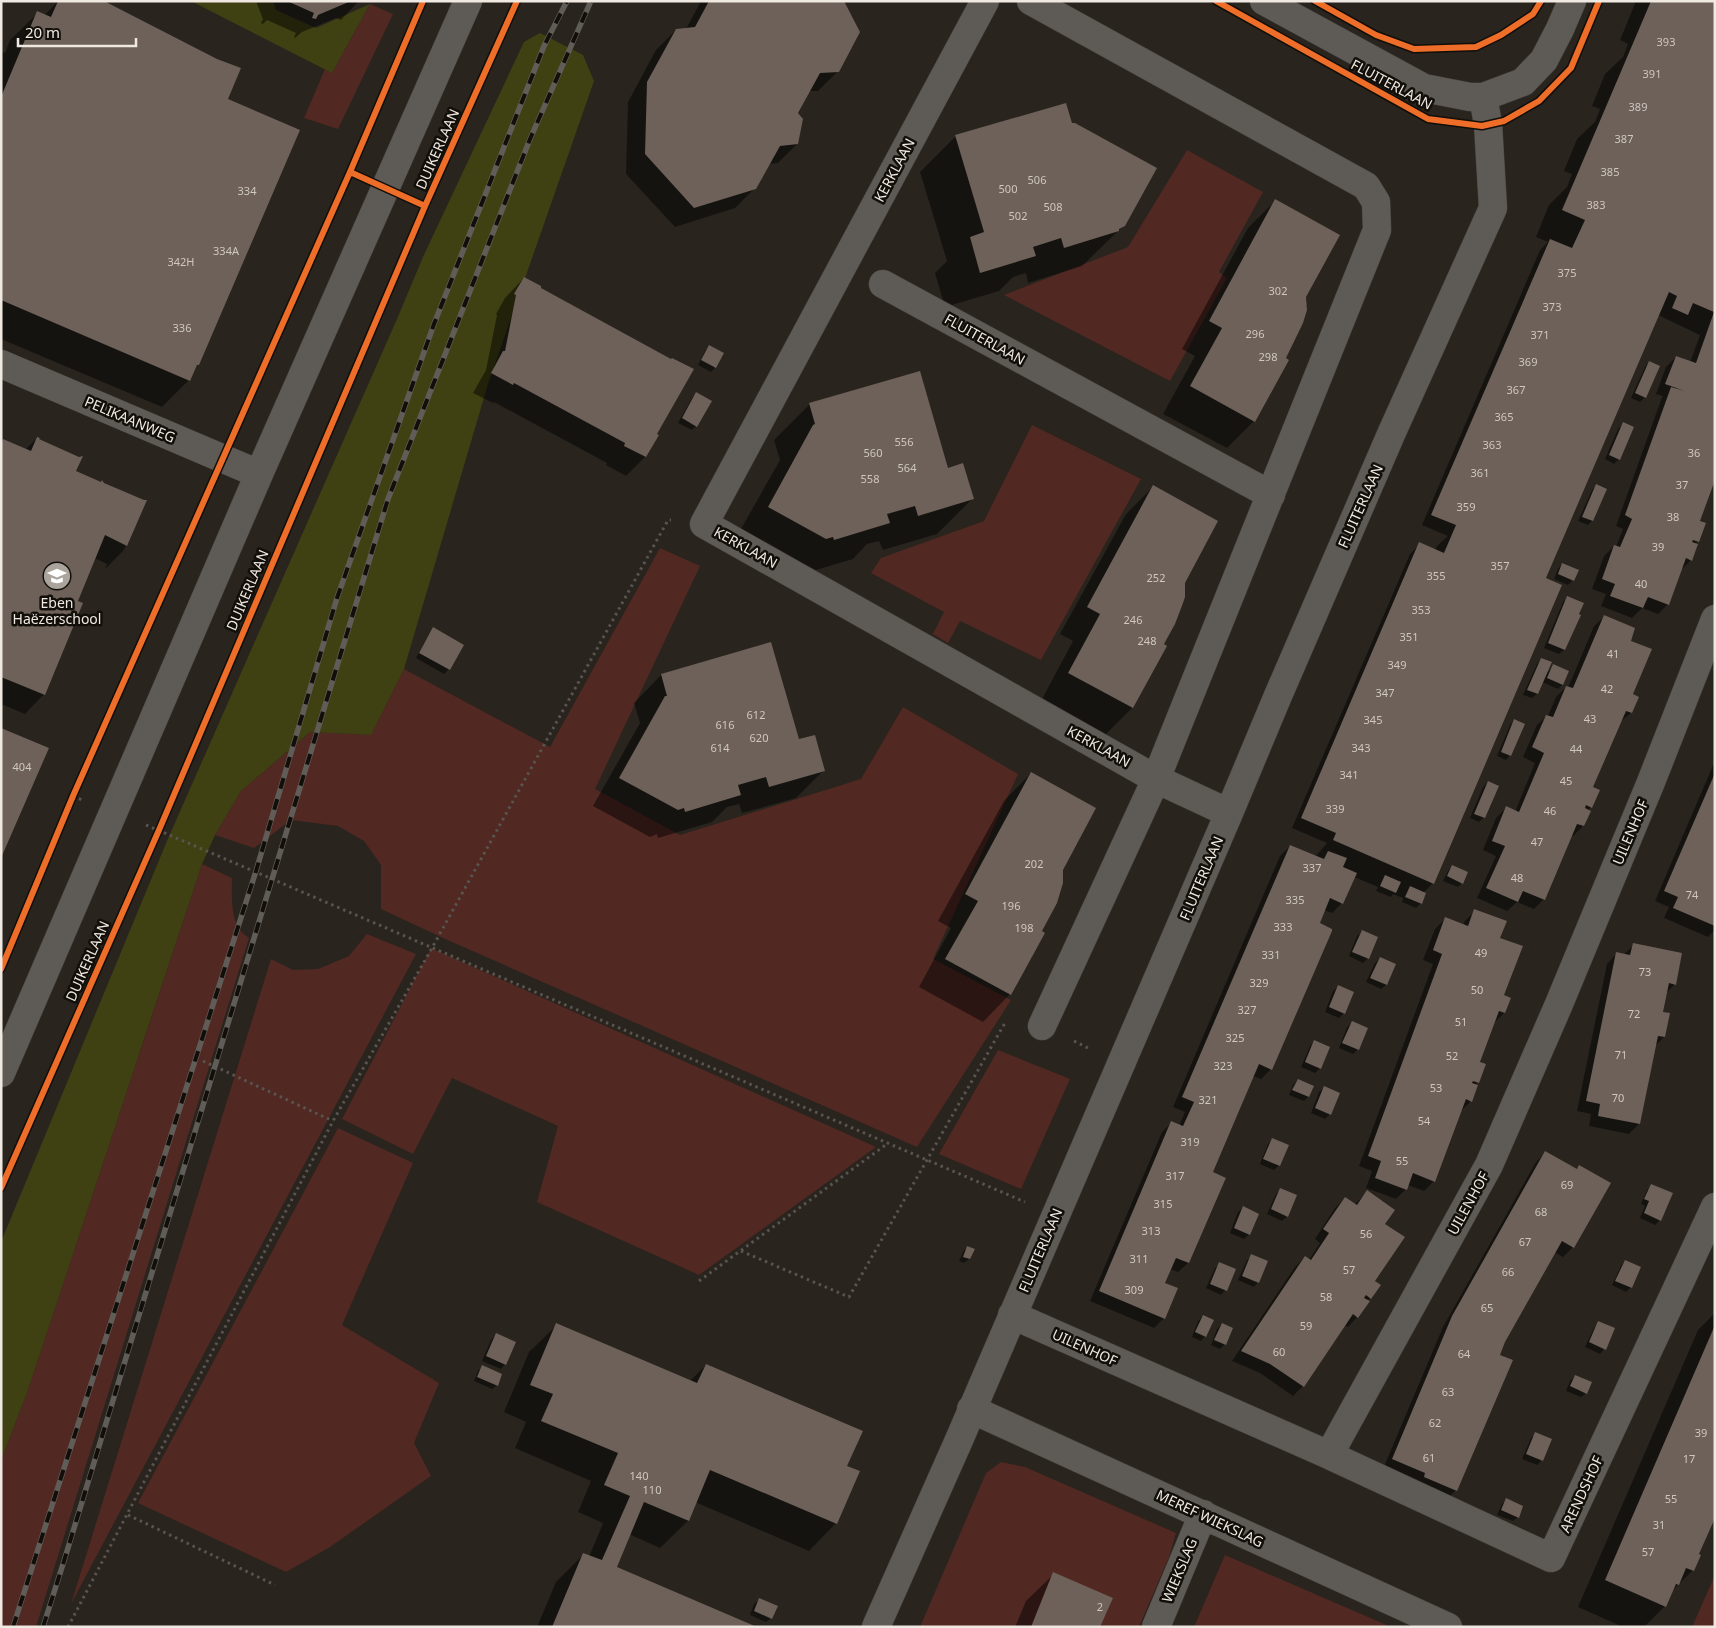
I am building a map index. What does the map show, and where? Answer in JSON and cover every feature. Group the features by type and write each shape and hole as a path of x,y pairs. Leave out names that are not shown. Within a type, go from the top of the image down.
{"street":[{"path":"1,1073 259,474 468,1"},
{"name":"KERKLAAN","path":"984,1 704,524 1156,779 1229,813"},
{"path":"1031,1 1366,186 1376,202 1377,230 1156,779 1042,1026"},
{"path":"1264,1 1424,88 1457,95 1483,97 1523,82 1544,60 1572,1"},
{"name":"FLUITERLAAN","path":"876,1627 1229,813 1316,606 1493,208 1488,124 1483,97"},
{"name":"FLUITERLAAN","path":"883,284 1271,494"},
{"name":"PELIKAANWEG","path":"1,364 259,474"},
{"name":"UILENHOF","path":"1012,1315 1329,1455 1489,1165 1559,1004 1651,782 1715,619"},
{"name":"ARENDSHOF","path":"1329,1455 1551,1558 1715,1207"},
{"name":"MEREF WIEKSLAG","path":"971,1409 1448,1627"},
{"name":"WIEKSLAG","path":"1156,1627 1203,1514"}],"path":[{"path":"68,1627 333,1121 432,948 668,520 704,524"},
{"path":"69,806 77,787"},
{"path":"155,839 162,821"},
{"path":"159,830 220,858 1055,1215"},
{"path":"741,1251 850,1297 1012,1010 1120,1064"},
{"path":"203,1061 333,1121"},
{"path":"700,1281 887,1143"},
{"path":"128,1515 275,1585"}],"shaded area":[{"path":"191,1 273,1 276,10 316,28 370,4 332,73"},
{"path":"370,4 393,14 338,129 304,118 325,69 332,73"},
{"path":"540,33 583,55 594,81 488,384 404,669 371,735 310,732 241,791 215,835 202,864 27,1393 1,1460 1,1242 167,841 423,257 524,42"},
{"path":"1187,150 1263,192 1219,272 1227,278 1170,381 1004,295 1128,247"},
{"path":"1032,425 1141,479 1041,660 960,621 948,643 933,634 944,612 871,573 881,558 984,521"},
{"path":"660,548 700,566 595,789 680,835 861,779 903,707 1018,774 933,959 1011,1000 917,1147 381,909 381,865 364,841 338,826 291,820 254,848 215,835 241,791 310,732 371,735 404,669 550,747"},
{"path":"202,864 232,878 232,903 235,919 243,933 249,938 36,1627 1,1627 1,1460 27,1393"},
{"path":"367,934 416,954 71,1604 271,959 293,970 318,969 349,956"},
{"path":"431,948 876,1147 699,1275 537,1202 558,1126 452,1078 413,1154 342,1119"},
{"path":"998,1050 1070,1079 1021,1189 939,1154"},
{"path":"338,1128 413,1163 342,1325 439,1383 414,1443 431,1476 330,1547 286,1572 138,1503"},
{"path":"1001,1462 1025,1467 1176,1533 1169,1557 1139,1627 920,1627 986,1473"},
{"path":"1225,1555 1391,1627 1194,1627"},
{"path":"1715,1575 1715,1627 1692,1627"}],"building":[{"path":"58,1 104,1 217,59 241,68 228,99 300,130 199,365 197,365 190,381 1,300 1,97 37,11 51,17"},
{"path":"287,1 351,1 318,15 316,19 312,18 314,13"},
{"path":"709,1 844,1 860,32 839,72 820,73 798,113 803,119 798,144 780,146 756,189 694,208 645,154 647,82 676,29 695,27"},
{"path":"1651,1 1715,1 1715,480 1700,521 1706,523 1699,542 1693,540 1692,542 1698,544 1692,561 1686,558 1669,605 1648,597 1643,608 1610,596 1615,584 1602,579 1614,545 1620,547 1632,519 1625,515 1671,387 1685,391 1665,384 1676,356 1696,363 1714,312 1693,303 1688,315 1672,308 1677,296 1669,292 1546,578 1562,585 1434,884 1333,840 1336,833 1301,818 1419,542 1444,553 1456,525 1431,515 1550,239 1572,248 1585,220 1562,210"},
{"path":"1066,103 1072,123 1157,168 1125,226 1119,229 1119,231 1064,248 1061,238 1033,247 1036,256 980,273 970,237 984,232 955,135"},
{"path":"1275,199 1340,235 1306,297 1307,310 1303,323 1286,358 1289,360 1255,422 1190,386 1222,328 1209,321"},
{"path":"524,277 671,359 694,369 646,457 624,446 625,443 514,383 513,385 491,373 503,351 505,351 516,295 514,294"},
{"path":"709,345 724,353 716,368 701,360"},
{"path":"1649,361 1660,366 1646,398 1635,393"},
{"path":"920,371 948,468 963,463 974,499 918,516 915,506 887,514 890,523 834,540 833,537 826,539 768,507 815,424 809,403"},
{"path":"696,392 712,401 697,427 682,418"},
{"path":"1623,422 1634,427 1620,460 1609,455"},
{"path":"37,437 79,457 83,456 76,471 147,500 127,546 105,535 78,601 83,603 45,695 1,677 1,444 3,439 31,451"},
{"path":"1596,484 1607,489 1593,521 1582,517"},
{"path":"1153,485 1218,521 1185,583 1185,597 1175,624 1164,644 1167,646 1133,708 1068,673 1100,614 1087,607"},
{"path":"1562,563 1579,570 1574,581 1558,574"},
{"path":"1567,596 1584,603 1579,614 1581,615 1565,650 1548,643"},
{"path":"1604,615 1635,628 1631,641 1652,649 1633,694 1639,697 1632,713 1626,711 1593,787 1600,790 1592,808 1586,805 1585,808 1591,811 1584,826 1577,824 1545,900 1523,891 1518,902 1486,888 1505,846 1492,841 1506,806 1519,812 1544,753 1532,747 1546,715 1553,717 1566,686 1573,688"},
{"path":"433,627 464,645 450,670 419,653"},
{"path":"771,642 799,739 815,735 825,771 769,787 766,777 738,785 741,795 685,812 684,808 678,810 619,778 665,696 667,696 661,674"},
{"path":"1541,658 1552,662 1538,694 1527,690"},
{"path":"1553,664 1569,671 1563,685 1547,678"},
{"path":"1514,719 1525,724 1511,756 1501,752"},
{"path":"1,728 49,748 1,858"},
{"path":"1031,772 1096,808 1063,870 1063,883 1057,903 1042,931 1045,933 1011,995 945,959 978,901 965,894"},
{"path":"1715,773 1715,926 1673,908 1678,897 1664,891"},
{"path":"1488,781 1499,786 1485,818 1474,814"},
{"path":"1290,845 1324,859 1328,851 1347,858 1343,867 1357,873 1343,904 1330,898 1320,923 1332,929 1332,931 1272,1070 1259,1064 1213,1172 1226,1178 1189,1263 1176,1258 1165,1283 1178,1288 1165,1319 1099,1291 1171,1121 1183,1126 1194,1102 1182,1097"},
{"path":"1452,865 1468,872 1463,884 1447,876"},
{"path":"1385,875 1401,882 1396,893 1380,886"},
{"path":"1410,886 1426,893 1422,904 1405,897"},
{"path":"1474,909 1507,921 1500,938 1523,946 1504,995 1511,998 1505,1013 1499,1011 1480,1062 1486,1064 1479,1083 1473,1081 1472,1083 1478,1085 1472,1102 1466,1099 1435,1182 1413,1173 1407,1190 1375,1178 1381,1161 1368,1156 1442,954 1433,950 1445,917 1468,926"},
{"path":"1362,930 1378,937 1369,959 1352,952"},
{"path":"1633,943 1682,953 1676,985 1669,983 1663,1012 1670,1013 1665,1037 1658,1036 1640,1124 1598,1116 1600,1104 1586,1101 1616,952 1630,955"},
{"path":"1380,957 1396,964 1387,985 1370,978"},
{"path":"1338,985 1354,992 1345,1014 1329,1007"},
{"path":"1352,1021 1368,1028 1359,1050 1342,1043"},
{"path":"1314,1040 1330,1047 1321,1069 1305,1062"},
{"path":"1298,1079 1314,1086 1309,1097 1292,1090"},
{"path":"1324,1086 1340,1093 1331,1115 1315,1108"},
{"path":"1272,1138 1289,1145 1280,1166 1263,1159"},
{"path":"1545,1151 1577,1169 1579,1165 1611,1183 1574,1248 1562,1241 1505,1342 1500,1355 1513,1360 1457,1491 1424,1477 1425,1473 1392,1459 1452,1316"},
{"path":"1651,1184 1673,1193 1661,1221 1644,1213 1649,1201 1644,1199"},
{"path":"1280,1188 1297,1195 1288,1217 1271,1209"},
{"path":"1367,1190 1395,1210 1385,1224 1405,1237 1375,1281 1381,1285 1371,1299 1366,1295 1364,1298 1370,1301 1358,1318 1353,1314 1304,1387 1270,1364 1241,1351 1305,1256 1311,1260 1329,1233 1323,1229 1345,1197 1357,1205"},
{"path":"1243,1206 1259,1214 1250,1235 1234,1228"},
{"path":"967,1246 975,1249 970,1259 963,1257"},
{"path":"1251,1254 1268,1261 1259,1283 1242,1276"},
{"path":"1625,1260 1641,1267 1632,1288 1615,1281"},
{"path":"1219,1262 1236,1269 1227,1291 1210,1284"},
{"path":"1203,1315 1214,1320 1206,1337 1195,1332"},
{"path":"1598,1321 1615,1328 1606,1350 1589,1342"},
{"path":"556,1323 697,1383 706,1364 863,1431 847,1466 860,1471 837,1524 710,1470 689,1521 644,1502 617,1567 757,1627 552,1627 583,1553 602,1560 630,1496 604,1485 618,1453 541,1421 553,1394 530,1385"},
{"path":"1222,1323 1233,1328 1226,1345 1214,1340"},
{"path":"1715,1325 1715,1518 1699,1554 1701,1555 1694,1571 1686,1568 1679,1585 1676,1584 1666,1607 1605,1580"},
{"path":"496,1333 516,1342 506,1365 486,1356"},
{"path":"482,1365 502,1374 498,1386 477,1377"},
{"path":"1575,1375 1592,1382 1587,1394 1570,1386"},
{"path":"1535,1432 1552,1439 1543,1461 1526,1454"},
{"path":"1506,1498 1523,1506 1519,1518 1501,1510"},
{"path":"1053,1572 1113,1598 1100,1627 1031,1627"},
{"path":"759,1598 778,1606 772,1619 754,1611"}],"railway":[{"path":"13,1627 256,871 337,598 434,324 544,46 567,1"},
{"path":"43,1627 388,499 530,139 591,1"}],"cycle path":[{"path":"1,969 73,796 350,172 423,1"},
{"name":"DUIKERLAAN","path":"1,1188 159,830 425,206 517,1"},
{"path":"1216,1 1428,119 1482,126 1504,121 1539,101 1571,68 1599,1"},
{"path":"1315,1 1376,35 1414,49 1476,47 1501,35 1533,14 1541,1"},
{"path":"350,172 425,206"}],"place":[{"name":"Eben Haëzerschool","path":"57,576"}]}
